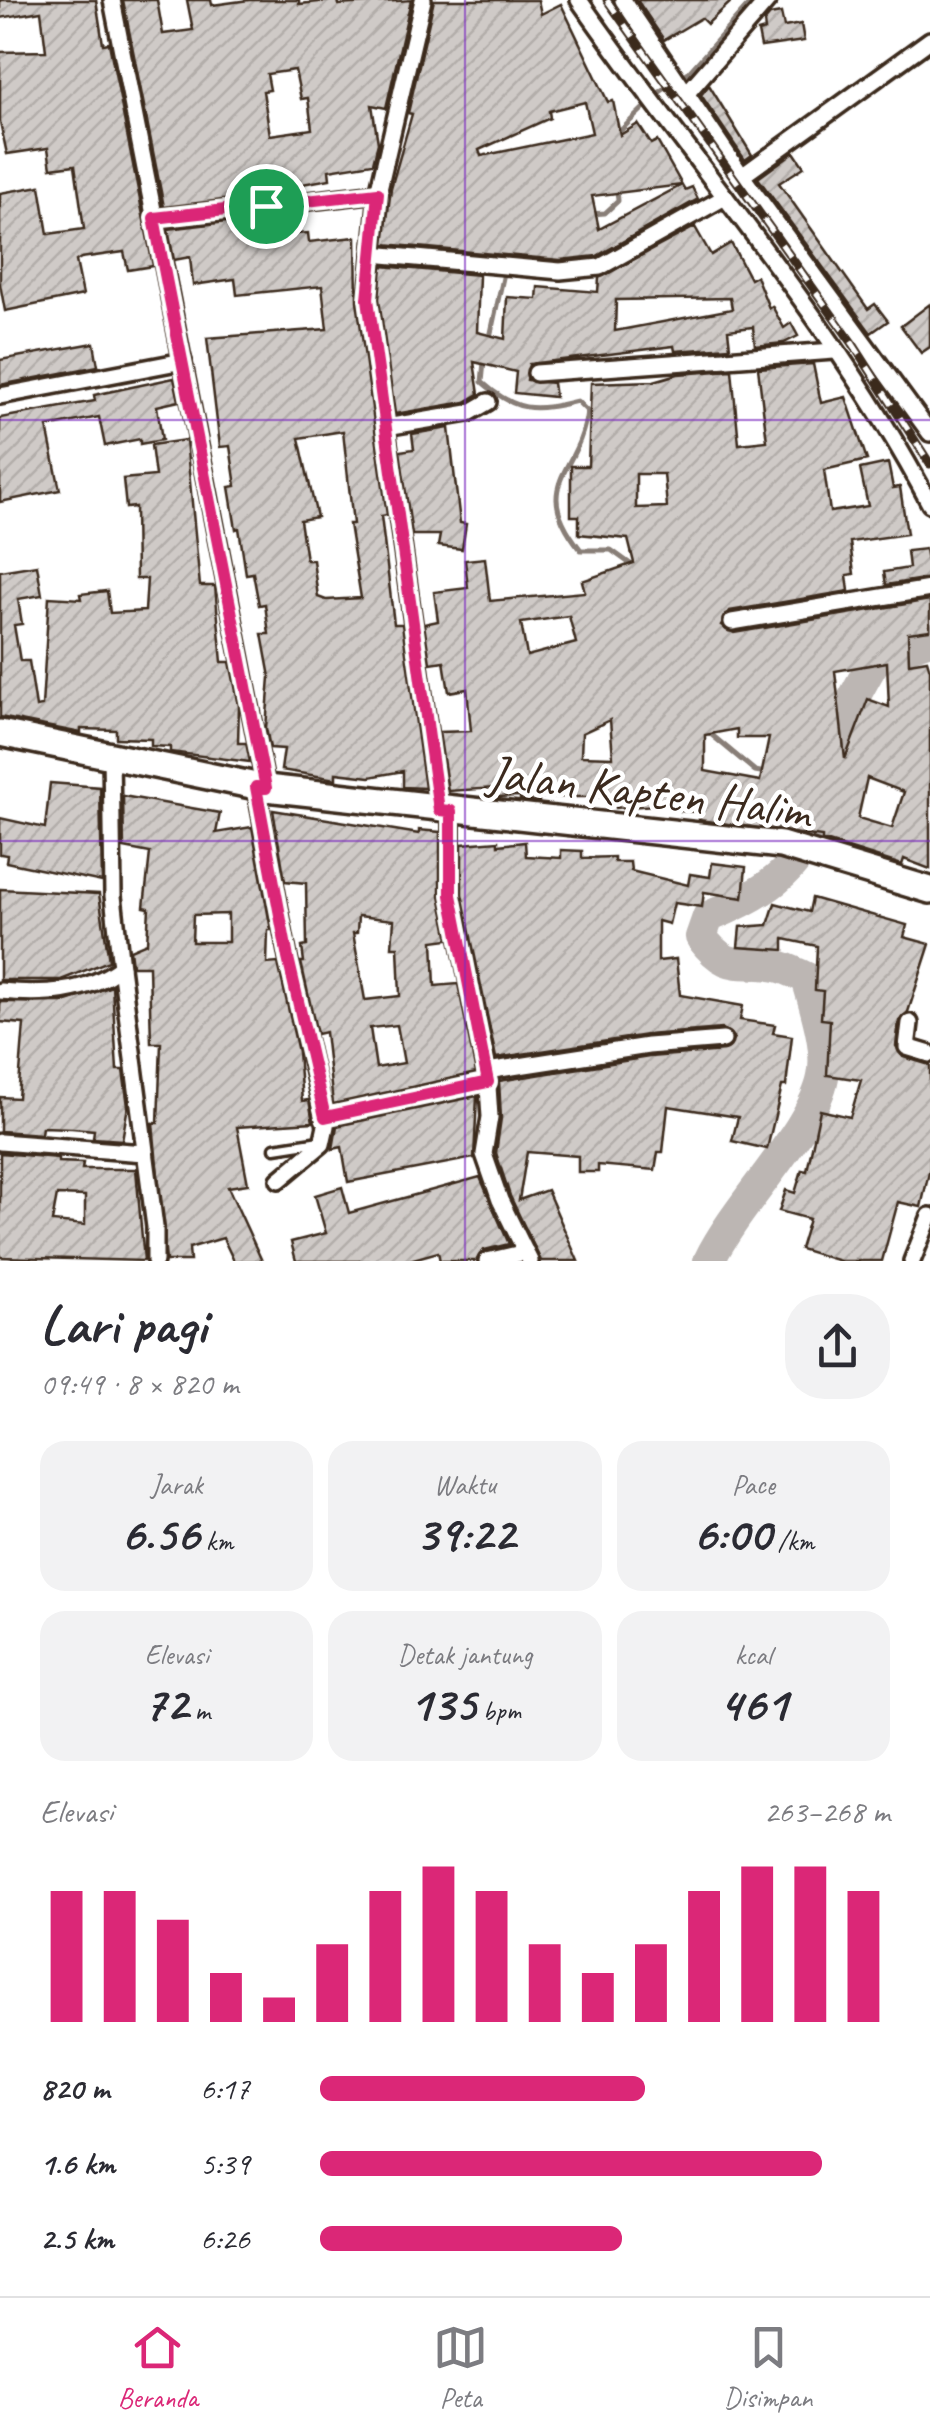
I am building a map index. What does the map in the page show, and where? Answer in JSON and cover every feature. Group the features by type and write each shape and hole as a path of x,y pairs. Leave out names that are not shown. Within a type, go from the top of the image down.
{"main road":[{"name":"Jalan Kapten Halim","path":"0,732 261,788 781,845 930,890"}],"street":[{"path":"112,0 261,788 288,958 325,1117 324,1140 278,1180"},
{"path":"423,0 378,193 368,299 445,811 451,895 487,1077 490,1117 484,1154 500,1200 528,1257 486,1261"},
{"path":"579,0 725,197 896,440 930,504"},
{"path":"623,0 742,176 930,433"},
{"path":"684,88 768,0"},
{"path":"742,176 930,40"},
{"path":"154,218 378,193"},
{"path":"372,254 560,271 600,266 725,197"},
{"path":"536,373 834,351"},
{"path":"0,396 182,361"},
{"path":"386,427 469,412 488,402"},
{"path":"732,622 930,589"},
{"path":"111,753 114,896 155,1228 155,1261"},
{"path":"0,991 58,992 109,976 121,967"},
{"path":"910,1023 907,1047 930,1054"},
{"path":"325,1117 487,1077 648,1046 722,1040"},
{"path":"0,1142 144,1153"},
{"path":"912,1261 930,1216"}],"lane":[{"path":"275,1148 324,1140"}],"building":[{"path":"0,0 96,0 103,44 109,43 153,266 128,270 124,252 81,258 76,261 83,295 5,311 0,284 0,193 40,186 48,234 84,229 75,165 51,168 48,148 7,154 0,122 0,52 46,51 41,11 0,18"},
{"path":"123,0 157,0 163,34 193,30 187,0 211,0 212,5 249,0 299,0 299,4 338,0 339,5 411,0 386,108 372,105 378,143 373,163 329,170 330,179 291,186 291,192 164,207","holes":["295,70 301,99 308,98 312,129 270,135 263,91 270,90 267,74"]},
{"path":"434,0 538,0 541,14 561,4 608,102 613,101 620,135 638,124 651,144 657,141 685,190 692,187 698,199 597,256 560,260 384,244 391,188 412,114 408,113","holes":["585,102 592,133 481,156 479,150 550,118 549,111","682,185 599,229 592,196"]},
{"path":"637,0 733,0 707,24 701,18 664,40"},
{"path":"781,13 784,27 801,24 804,41 761,47 758,32 765,30 764,22 770,15"},
{"path":"709,85 752,155 745,160 701,95"},
{"path":"794,152 804,167 779,183 868,309 875,304 888,321 871,333 758,178"},
{"path":"294,214 297,234 308,233 309,242 356,237 357,301 387,515 381,516 394,624 402,624 425,788 403,787 403,771 370,777 336,773 336,779 281,770 284,749 270,748 266,728 270,677 262,634 269,634 265,604 259,605 253,573 246,574 239,528 236,529 229,487 236,486 230,446 220,447 207,338 327,329 322,286 237,295 235,279 193,285 190,257 174,260 168,229","holes":["343,431 353,524 349,524 361,598 318,597 313,560 306,560 300,520 317,517 299,438"]},
{"path":"695,227 711,255 731,243 750,279 756,276 769,308 772,306 784,328 791,323 798,336 784,343 755,346 753,327 728,330 730,347 675,351 674,346 529,364 527,380 553,383 555,397 514,393 516,372 474,362 479,394 465,402 395,414 379,299 382,266 479,275 477,332 505,339 507,297 537,299 538,287 598,292 599,278","holes":["730,298 732,309 615,331 616,300"]},
{"path":"930,304 930,347 921,353 901,326"},
{"path":"94,343 98,366 0,385 0,360"},
{"path":"813,364 821,403 846,397 867,460 824,470 830,512 868,506 860,469 888,463 893,488 900,487 907,534 850,542 854,574 847,575 849,591 730,611 721,625 734,633 930,600 930,630 908,633 909,663 927,660 930,670 930,869 904,859 902,865 822,837 699,820 700,812 681,811 682,803 616,808 616,797 539,797 539,802 520,800 520,796 496,797 496,788 448,791 439,732 471,731 467,689 449,692 444,661 430,663 424,624 438,621 434,592 468,588 465,560 485,558 490,601 585,592 582,581 634,563 628,539 579,534 579,516 571,516 571,466 588,466 591,383 654,381 678,374 732,370 739,444 767,441 758,368","holes":["636,474 664,474 667,507 636,508","569,616 576,643 527,656 521,623","887,662 889,707 868,699 845,759 835,671","610,720 613,757 581,756 582,733","737,729 737,738 769,738 760,781 705,771 705,735","867,778 904,792 892,828 858,818"]},
{"path":"174,378 179,401 157,406 162,440 140,444 140,439 105,446 99,417 47,427 60,490 0,502 0,418 95,401 94,395"},
{"path":"449,428 460,523 466,524 462,549 438,546 440,535 412,535 400,451 414,449 412,434"},
{"path":"186,440 200,586 215,586 222,662 230,662 239,706 238,743 246,743 250,762 170,752 170,747 151,746 151,739 116,738 116,730 81,729 81,733 0,717 0,571 37,565 42,595 18,599 22,624 14,625 20,661 29,661 36,707 42,706 49,597 81,599 80,594 107,591 110,613 145,611 147,579 136,579 135,507 126,508 123,479 155,476 151,445"},
{"path":"925,549 930,578 886,585 884,572 909,568 907,551"},
{"path":"50,783 100,787 102,882 6,862 7,855 0,854 0,818 45,828"},
{"path":"123,796 220,813 216,833 252,827 271,930 267,964 278,963 298,1052 302,1101 309,1100 313,1122 237,1127 248,1184 228,1187 262,1261 234,1261 223,1238 189,1248 190,1261 166,1261 153,1123 158,1123 161,1043 151,1043 149,966 132,966 130,950 147,943 149,908 144,907 150,853 124,848","holes":["228,914 228,942 192,942 193,915"]},
{"path":"273,810 419,834 419,830 440,832 440,895 449,939 433,941 435,986 458,984 476,1073 333,1104 325,1032 317,1034 301,962 302,947 307,946 306,883 285,881","holes":["358,916 394,920 392,947 398,947 400,996 365,1000 353,933 357,933","397,1025 404,1063 376,1068 370,1028"]},
{"path":"498,841 498,845 525,842 526,856 561,858 561,850 582,851 582,858 614,857 614,862 630,862 631,871 688,885 690,874 710,877 712,863 746,867 743,898 704,892 702,907 674,903 669,924 658,921 658,961 676,959 680,995 743,1006 740,1020 775,1025 773,1033 792,1036 786,1086 782,1086 767,1149 732,1141 738,1117 668,1106 663,1152 658,1152 655,1170 598,1165 598,1172 578,1172 578,1156 527,1152 519,1200 547,1190 578,1261 541,1261 510,1196 496,1153 501,1118 499,1081 649,1057 724,1051 734,1038 722,1029 647,1035 496,1058 462,894 462,844"},
{"path":"0,889 99,894 109,961 61,980 0,980"},
{"path":"812,898 907,925 904,937 930,944 908,1012 899,1021 896,1046 903,1057 930,1065 930,1168 921,1207 898,1202 882,1261 840,1261 800,1249 809,1219 779,1211 786,1190 795,1193 802,1170 807,1171 820,1110 850,1117 861,1080 827,1075 830,1020 821,1019 823,991 815,990 817,946 784,939 784,950 738,947 740,927 768,925 775,903 809,912"},
{"path":"112,986 117,1070 123,1070 128,1106 122,1140 93,1138 94,1130 72,1128 42,1127 41,1134 0,1131 0,1097 18,1098 24,1024 0,1022 0,1002 64,1002"},
{"path":"477,1096 474,1158 348,1182 342,1147 333,1149 337,1126"},
{"path":"0,1153 58,1158 58,1162 83,1163 82,1169 136,1169 144,1261 0,1257","holes":["57,1195 85,1196 85,1225 52,1222"]},
{"path":"480,1177 509,1244 484,1250 476,1261 440,1261 438,1252 406,1261 296,1261 291,1242 326,1233 315,1195 342,1187 349,1213"}],"waterway":[{"path":"617,134 660,92 690,71 753,0"},
{"path":"591,214 605,213 618,201 617,189"},
{"path":"489,342 509,250"},
{"path":"484,362 482,382 515,404 537,408 577,401 587,411 583,432 561,479 558,508 581,550 611,550 636,568"},
{"path":"709,1261 805,1120 823,1077 824,1053 807,978 781,967 728,961 701,937 708,917 744,901 790,867 811,836 818,816 820,783 832,746 876,658 930,639"},
{"path":"707,731 755,771 766,773"}],"railway":[{"path":"607,0 853,344 930,464"}],"route":[{"path":"378,193 368,299 439,810 451,811 451,895 488,1082 325,1117 288,958 256,787 266,788 154,218 266,206 378,193"}]}
